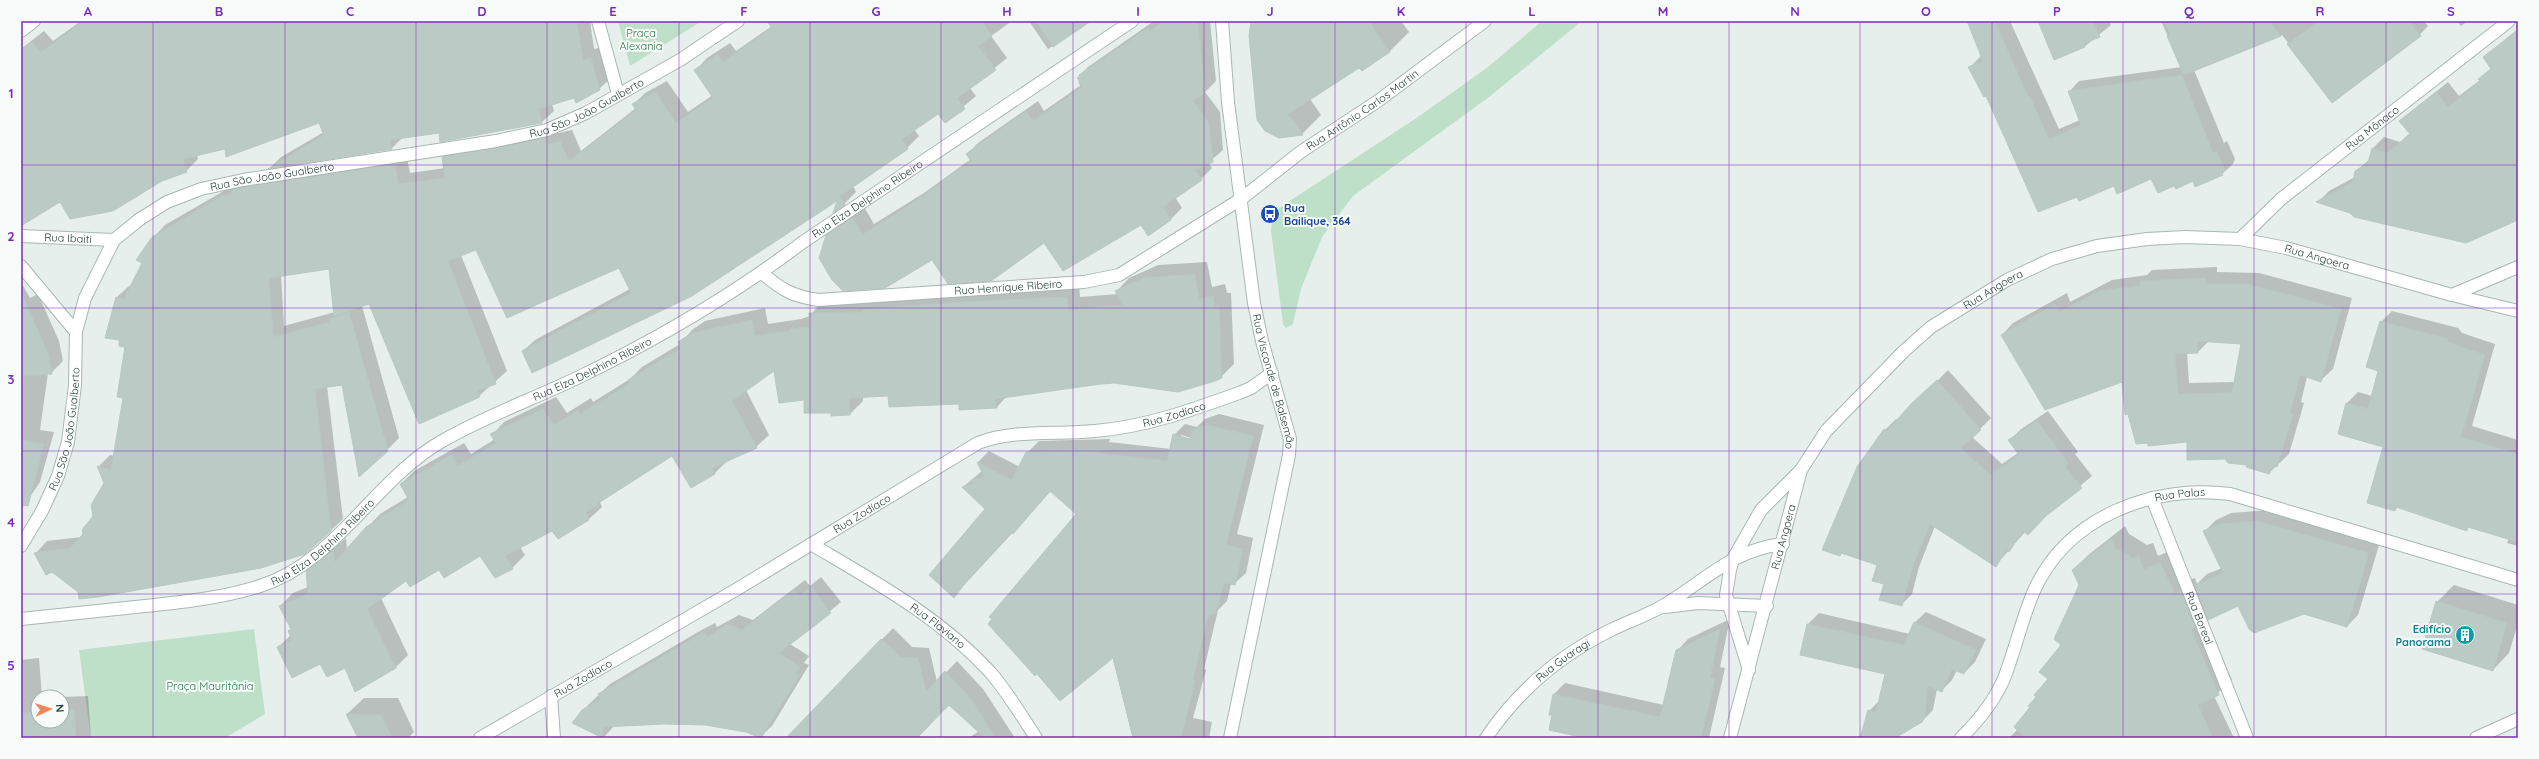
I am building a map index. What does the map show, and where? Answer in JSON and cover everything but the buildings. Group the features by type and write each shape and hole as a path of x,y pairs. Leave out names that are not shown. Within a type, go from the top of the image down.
{"street":[{"path":"21,31 34,21"},
{"path":"598,21 618,94"},
{"name":"Rua São João Gualberto","path":"21,546 42,512 58,476 68,442 76,385 76,332 84,298 114,240 140,219 168,202 201,189 243,180 496,141 547,130 586,113 680,60 738,21"},
{"name":"Rua Elza Delphino Ribeiro","path":"21,620 194,600 260,586 285,575 320,551 410,463 443,440 578,378 648,342 762,273 803,242 1132,21"},
{"name":"Rua Visconde de Balsemão","path":"1222,21 1228,102 1254,303 1290,439 1230,738"},
{"name":"Rua Antônio Carlos Martin","path":"1241,199 1302,151 1378,101 1485,21"},
{"name":"Rua Mônaco","path":"2240,239 2281,199 2509,21"},
{"name":"Rua Henrique Ribeiro","path":"762,273 782,291 800,297 818,300 1106,279 1140,263 1241,199"},
{"name":"Rua Ibaiti","path":"21,236 114,240"},
{"name":"Rua Angoera","path":"1730,738 1767,606 1801,470 1826,431 1903,352 1930,327 2007,280 2052,259 2097,246 2170,238 2240,239 2286,248 2452,295 2518,311"},
{"path":"21,266 76,332"},
{"path":"2452,295 2518,267"},
{"name":"Rua Zodíaco","path":"480,738 811,544 978,443 996,436 1096,431 1147,423 1239,394 1252,388 1272,373"},
{"path":"1748,670 1728,605 1726,587 1733,559 1762,510 1801,470"},
{"name":"Rua Palas","path":"1961,738 1975,724 2004,678 2034,592 2046,570 2064,546 2077,534 2118,508 2152,498 2190,491 2230,494 2518,580"},
{"name":"Rua Boreal","path":"2152,498 2247,738"},
{"name":"Rua Flaviano","path":"811,544 892,592 926,615 963,646 991,674 1017,707 1036,738"},
{"name":"Rua Guaragi","path":"1486,738 1504,711 1546,670 1610,631 1660,608 1733,559 1752,549 1783,544"},
{"name":"Rua Guaragi","path":"1660,608 1681,604 1767,606"},
{"path":"551,696 554,738"},
{"path":"2476,738 2518,719"}],"green space":[{"name":"Praça Alexania","path":"618,21 702,21 630,66"},
{"path":"1542,21 1582,21 1489,97 1353,196 1322,237 1301,289 1293,324 1286,328 1283,324 1271,231 1272,218 1276,210 1418,117 1488,67"},
{"name":"Praça Mauritânia","path":"254,629 265,714 225,738 91,738 79,650"}],"place":[{"name":"Rua Bailique, 364","path":"1270,214"},
{"name":"Edifício Panorama","path":"2465,635"}]}
